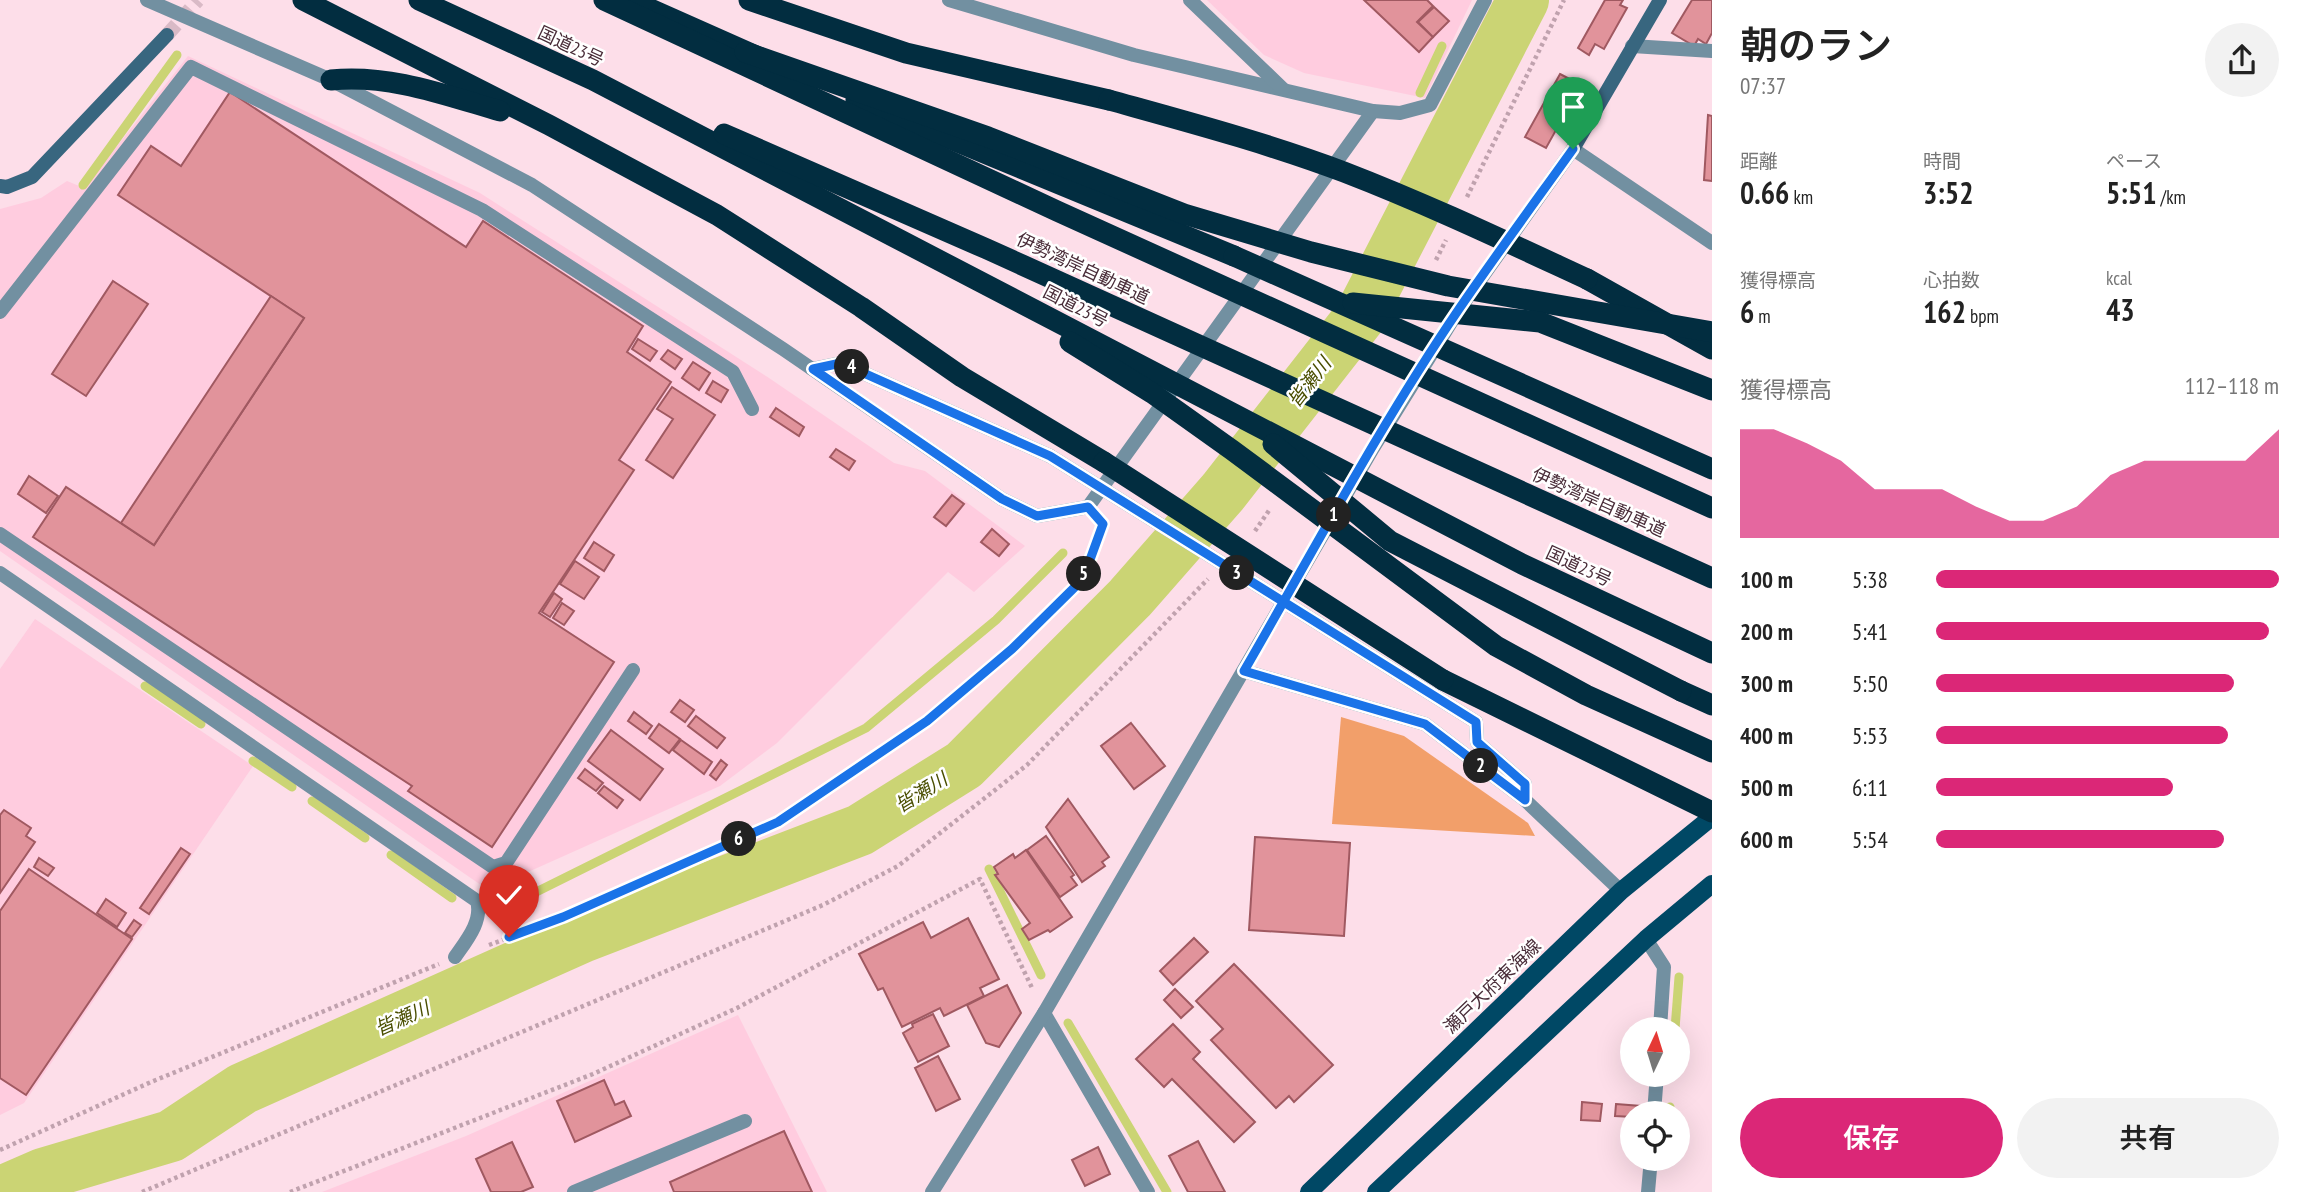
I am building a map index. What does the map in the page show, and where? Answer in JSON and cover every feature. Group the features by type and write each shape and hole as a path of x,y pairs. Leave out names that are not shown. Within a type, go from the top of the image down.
{"highway":[{"path":"303,0 550,125 717,215 860,307 962,377 1104,461 1443,680 1712,815"},
{"name":"国道23号","path":"419,0 593,80 1522,564 1712,653"},
{"name":"伊勢湾岸自動車道","path":"435,0 821,178 987,249 1712,578"},
{"path":"604,0 632,7 988,137 1184,214 1311,252 1448,286 1712,332"},
{"path":"749,0 906,53 1109,100 1214,129 1341,171 1451,216 1587,279 1712,349"},
{"path":"632,7 1234,256 1712,469"},
{"path":"632,7 1057,211 1712,508"},
{"path":"331,80 358,77 414,86 550,125"},
{"path":"821,178 906,257 1057,334 1152,393 1496,646 1586,695 1712,752"},
{"path":"1333,301 1540,323 1712,390"},
{"path":"1239,416 1390,541 1712,705"}],"main road":[{"name":"瀬戸大府東海線","path":"1309,1192 1620,891 1712,815"},
{"path":"1376,1192 1646,939 1712,884"}],"street":[{"path":"147,0 331,80 532,185 813,369 1002,499 1037,516 1088,507 1373,111"},
{"path":"949,0 1134,55 1373,111 1400,113 1430,105 1485,0"},
{"path":"1190,0 1284,90"},
{"path":"932,1192 1044,1013 1373,448 1458,311 1573,149 1660,0"},
{"path":"0,186 8,187 32,177 167,35"},
{"path":"1632,46 1712,51"},
{"path":"0,312 191,67 482,211 733,372 752,409"},
{"path":"1573,149 1712,243"},
{"path":"813,369 841,363 1050,456 1476,722 1477,742 1525,784 1525,800"},
{"path":"0,534 493,867 506,863 633,670"},
{"path":"0,572 477,901 479,909 474,928 455,957"},
{"path":"1244,671 1425,724 1525,800 1620,891"},
{"path":"1646,939 1664,967 1661,1017"},
{"path":"1044,1013 1148,1192"},
{"path":"574,1192 746,1121"},
{"path":"1648,1192 1650,1171"}],"path":[{"path":"1467,198 1564,0"},
{"path":"1430,272 1448,235"},
{"path":"0,1150 151,1082 455,957 563,917 778,822 927,721 1012,649 1083,579 1103,524 1088,507"},
{"path":"1247,540 1272,507"},
{"path":"142,1192 823,905 898,866 1027,765 1218,569"},
{"path":"290,1192 605,1068 737,1008 980,879 1044,1013"}],"shaded area":[{"path":"1207,0 1472,0 1425,98 1304,73 1264,55"},
{"path":"188,56 480,193 769,378 894,463 925,471 1025,546 974,592 948,572 777,743 720,786 488,890 0,551 0,209 41,198 67,181 84,188"},
{"path":"35,619 253,766 24,1103 0,1115 0,669"},
{"path":"1341,717 1404,736 1528,823 1535,836 1332,824"},
{"path":"738,1015 827,1192 322,1192 466,1136"}],"building":[{"path":"1364,0 1427,0 1433,6 1417,22 1433,37 1419,52"},
{"path":"1605,0 1623,0 1620,5 1627,8 1604,49 1595,44 1589,55 1578,48"},
{"path":"1692,0 1712,0 1712,33 1706,44 1698,39 1694,46 1672,33"},
{"path":"1434,7 1449,21 1433,37 1418,22"},
{"path":"1560,74 1581,85 1546,148 1525,137"},
{"path":"230,92 466,247 483,221 643,326 627,352 671,382 619,460 634,470 539,613 614,662 492,847 408,791 412,786 33,537 66,487 154,545 304,318 118,195 151,146 181,166"},
{"path":"1708,115 1712,116 1712,181 1704,180"},
{"path":"113,281 148,304 86,396 52,374"},
{"path":"271,296 304,318 154,545 121,523"},
{"path":"638,339 657,351 650,361 632,349"},
{"path":"668,350 682,359 675,369 661,359"},
{"path":"693,362 710,373 699,390 682,378"},
{"path":"713,381 728,390 721,402 706,393"},
{"path":"672,387 715,415 673,478 646,460 673,419 657,409"},
{"path":"776,408 804,427 799,436 770,417"},
{"path":"836,449 855,461 849,470 830,457"},
{"path":"29,476 58,496 46,513 18,494"},
{"path":"952,495 964,504 946,526 934,517"},
{"path":"992,529 1009,544 999,556 981,542"},
{"path":"594,542 614,555 604,571 584,558"},
{"path":"575,561 599,577 584,599 560,584"},
{"path":"554,593 562,599 550,617 542,612"},
{"path":"562,603 574,611 564,625 553,618"},
{"path":"680,700 694,710 685,722 671,712"},
{"path":"634,712 652,726 646,734 628,721"},
{"path":"696,716 725,738 717,748 688,726"},
{"path":"1131,723 1165,766 1134,789 1101,746"},
{"path":"659,724 680,739 669,753 649,738"},
{"path":"611,730 663,769 640,800 588,761"},
{"path":"681,740 712,762 704,774 673,750"},
{"path":"721,760 727,765 716,780 710,775"},
{"path":"585,769 603,783 596,791 578,778"},
{"path":"604,786 623,800 617,808 598,793"},
{"path":"1068,799 1109,857 1102,862 1105,866 1082,882 1046,827"},
{"path":"4,810 31,828 26,836 35,842 0,893 0,815"},
{"path":"1046,836 1074,875 1071,877 1077,885 1060,897 1027,850"},
{"path":"1255,837 1350,843 1344,936 1249,930"},
{"path":"181,848 190,854 149,914 140,908"},
{"path":"1026,850 1072,917 1050,932 1048,930 1029,940 1022,929 1030,923 995,875 998,874 994,867 1013,854 1015,858"},
{"path":"39,858 54,868 48,876 34,867"},
{"path":"29,869 132,939 26,1095 0,1078 0,911"},
{"path":"106,899 126,913 117,927 97,913"},
{"path":"968,918 999,979 980,988 984,996 944,1016 940,1008 902,1027 883,988 878,990 859,954 923,922 931,938"},
{"path":"134,920 141,925 132,937 125,933"},
{"path":"1194,938 1208,952 1173,985 1160,971"},
{"path":"1234,964 1333,1065 1294,1102 1289,1096 1276,1108 1211,1040 1223,1029 1196,1001"},
{"path":"1007,985 1021,1013 999,1047 986,1043 967,1005"},
{"path":"1175,989 1193,1007 1181,1018 1164,1000"},
{"path":"933,1014 949,1046 918,1062 903,1033 913,1027 912,1024"},
{"path":"1173,1024 1200,1052 1193,1059 1255,1122 1234,1142 1172,1079 1164,1087 1136,1059"},
{"path":"938,1056 960,1099 936,1111 915,1068"},
{"path":"604,1080 615,1105 624,1101 631,1116 575,1142 557,1101"},
{"path":"1582,1102 1602,1104 1600,1121 1581,1120"},
{"path":"1616,1104 1620,1104 1620,1116 1615,1116"},
{"path":"784,1131 812,1192 674,1192 670,1182"},
{"path":"1198,1141 1225,1192 1188,1192 1169,1156"},
{"path":"512,1142 533,1187 521,1192 491,1192 476,1159"},
{"path":"1098,1147 1110,1174 1085,1186 1072,1160"}],"waterway":[{"name":"皆瀬川","path":"1,1192 43,1174 171,1136 242,1089 582,937 860,830 964,765 1130,598 1223,492 1359,318 1523,0"},
{"path":"1420,93 1442,46"},
{"path":"83,185 177,55"},
{"path":"506,907 866,728 996,620 1063,553"},
{"path":"145,686 201,724"},
{"path":"253,761 292,787"},
{"path":"312,801 365,838"},
{"path":"391,855 452,898"},
{"path":"989,869 1041,975"},
{"path":"1676,1017 1679,977"},
{"path":"1068,1023 1167,1192"}],"tunnel":[{"path":"167,35 198,0"}],"route":[{"path":"509,937 563,917 778,822 927,721 1012,649 1083,579 1103,524 1088,507 1037,516 1002,499 813,369 841,363 878,377 1050,456 1220,563 1306,616 1476,722 1477,742 1525,784 1525,800 1425,724 1244,671 1269,627 1321,538 1373,448 1458,311 1573,149"}]}
